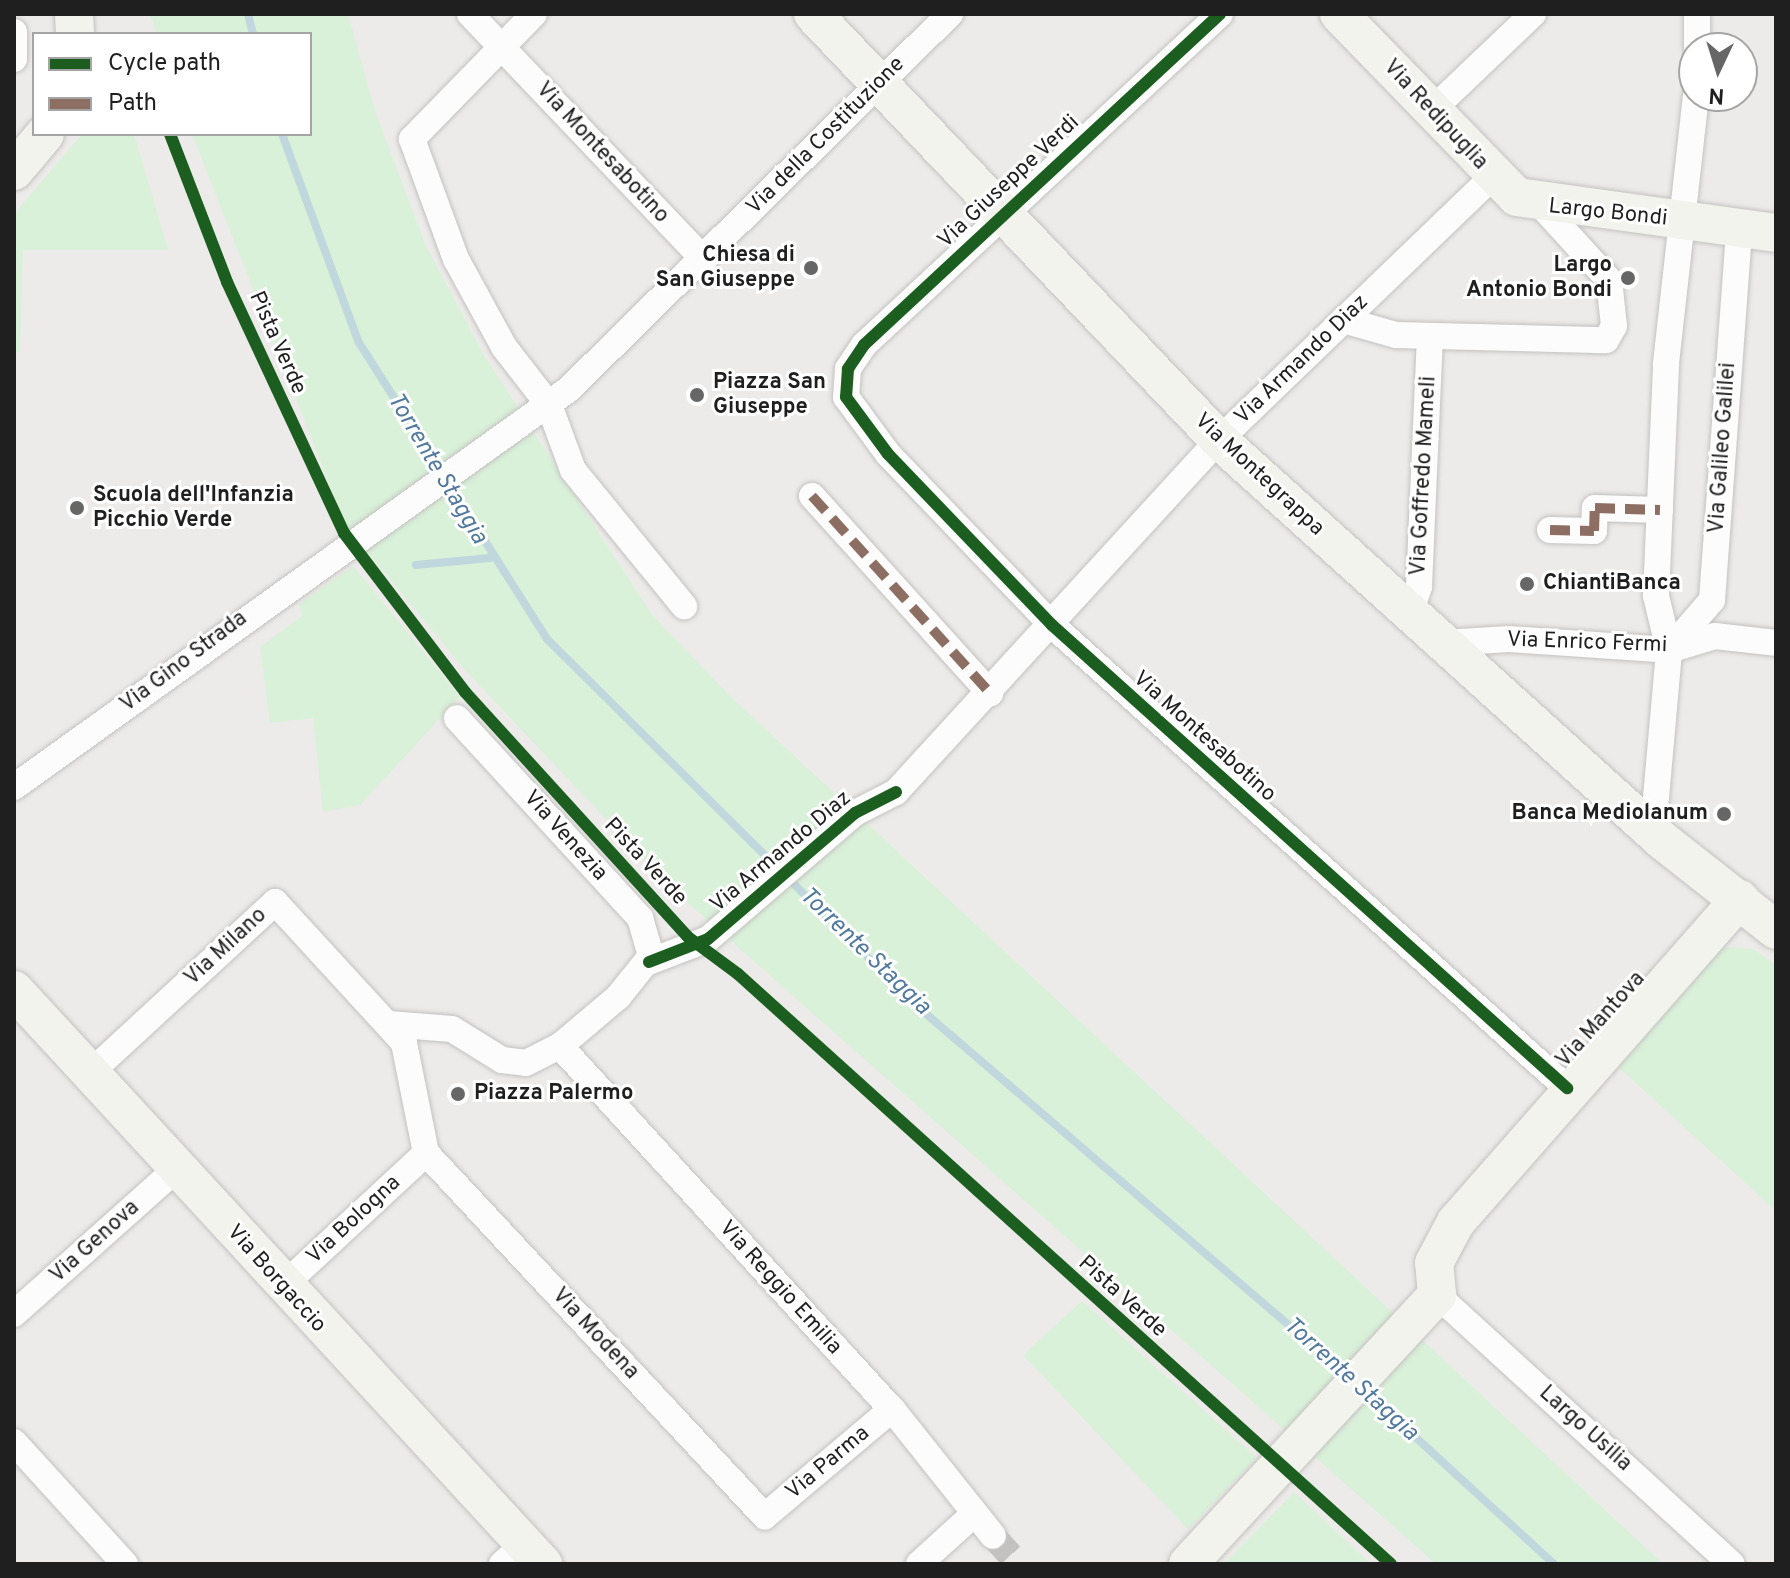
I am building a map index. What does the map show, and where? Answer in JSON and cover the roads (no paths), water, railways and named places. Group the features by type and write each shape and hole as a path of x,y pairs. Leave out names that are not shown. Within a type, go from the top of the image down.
{"main road":[{"name":"Via Montegrappa","path":"813,14 1219,440 1653,831 1740,899"},
{"name":"Via Redipuglia","path":"1339,14 1493,176 1517,197 1539,203"},
{"path":"14,171 43,136"},
{"name":"Largo Bondi","path":"1539,203 1767,231"},
{"path":"1740,899 1776,910"},
{"path":"1740,899 1776,930"},
{"name":"Via Mantova","path":"1437,1295 1434,1263 1448,1235 1567,1088 1740,899"},
{"name":"Via Borgaccio","path":"14,990 283,1286 523,1558"},
{"path":"1188,1564 1437,1295"}],"street":[{"name":"Via Montesabotino","path":"470,14 704,260"},
{"path":"534,14 412,139 468,284 504,347 549,405 573,470 684,606"},
{"name":"Via della Costituzione","path":"528,421 704,260 950,14"},
{"name":"Via Giuseppe Verdi","path":"844,390 864,345 1220,14"},
{"path":"1431,111 1533,14"},
{"path":"14,32 14,59"},
{"path":"1653,831 1669,650 1657,608 1660,510 1678,221 1694,112"},
{"name":"Via Armando Diaz","path":"649,962 715,933 855,813 896,792 1219,440 1493,176"},
{"name":"Largo Bondi","path":"1430,337 1606,340 1614,326 1609,280 1539,203"},
{"name":"Via Galileo Galilei","path":"1669,650 1712,600 1767,231"},
{"path":"1343,320 1430,337"},
{"name":"Via Goffredo Mameli","path":"1410,613 1419,587 1430,337"},
{"name":"Via Montesabotino","path":"844,390 888,454 1052,625 1567,1088"},
{"name":"Via Gino Strada","path":"14,787 528,421"},
{"path":"812,496 990,693"},
{"path":"1550,530 1594,531 1595,508 1660,510"},
{"name":"Via Enrico Fermi","path":"1444,643 1509,639 1669,650 1715,636 1776,643"},
{"name":"Via Venezia","path":"457,718 640,918 652,939 649,962"},
{"name":"Via Milano","path":"90,1073 275,902 389,1024"},
{"path":"389,1024 452,1029 518,1064 560,1046 649,962"},
{"path":"389,1024 411,1060 426,1153"},
{"name":"Via Reggio Emilia","path":"560,1046 892,1409 973,1515 993,1536"},
{"name":"Via Bologna","path":"283,1286 426,1153"},
{"name":"Via Modena","path":"426,1153 765,1516"},
{"name":"Via Genova","path":"14,1314 176,1169"},
{"name":"Largo Usilia","path":"1437,1295 1732,1564"},
{"name":"Via Parma","path":"765,1516 892,1409"},
{"path":"14,1442 125,1564"},
{"path":"919,1564 973,1515"}],"waterway":[{"name":"Torrente Staggia","path":"248,14 252,32"},
{"name":"Torrente Staggia","path":"283,136 358,341 548,640 918,1007 1348,1376"},
{"path":"416,565 490,558"},
{"name":"Torrente Staggia","path":"1364,1390 1554,1564"}],"tunnel":[{"path":"993,1536 1018,1564"}],"place":[{"name":"Chiesa di San Giuseppe","path":"811,268"},
{"name":"Largo Antonio Bondi","path":"1628,278"},
{"name":"Piazza San Giuseppe","path":"697,395"},
{"name":"Scuola dell'Infanzia Picchio Verde","path":"77,508"},
{"name":"ChiantiBanca","path":"1527,584"},
{"name":"Banca Mediolanum","path":"1724,814"},
{"name":"Piazza Palermo","path":"458,1094"}]}
